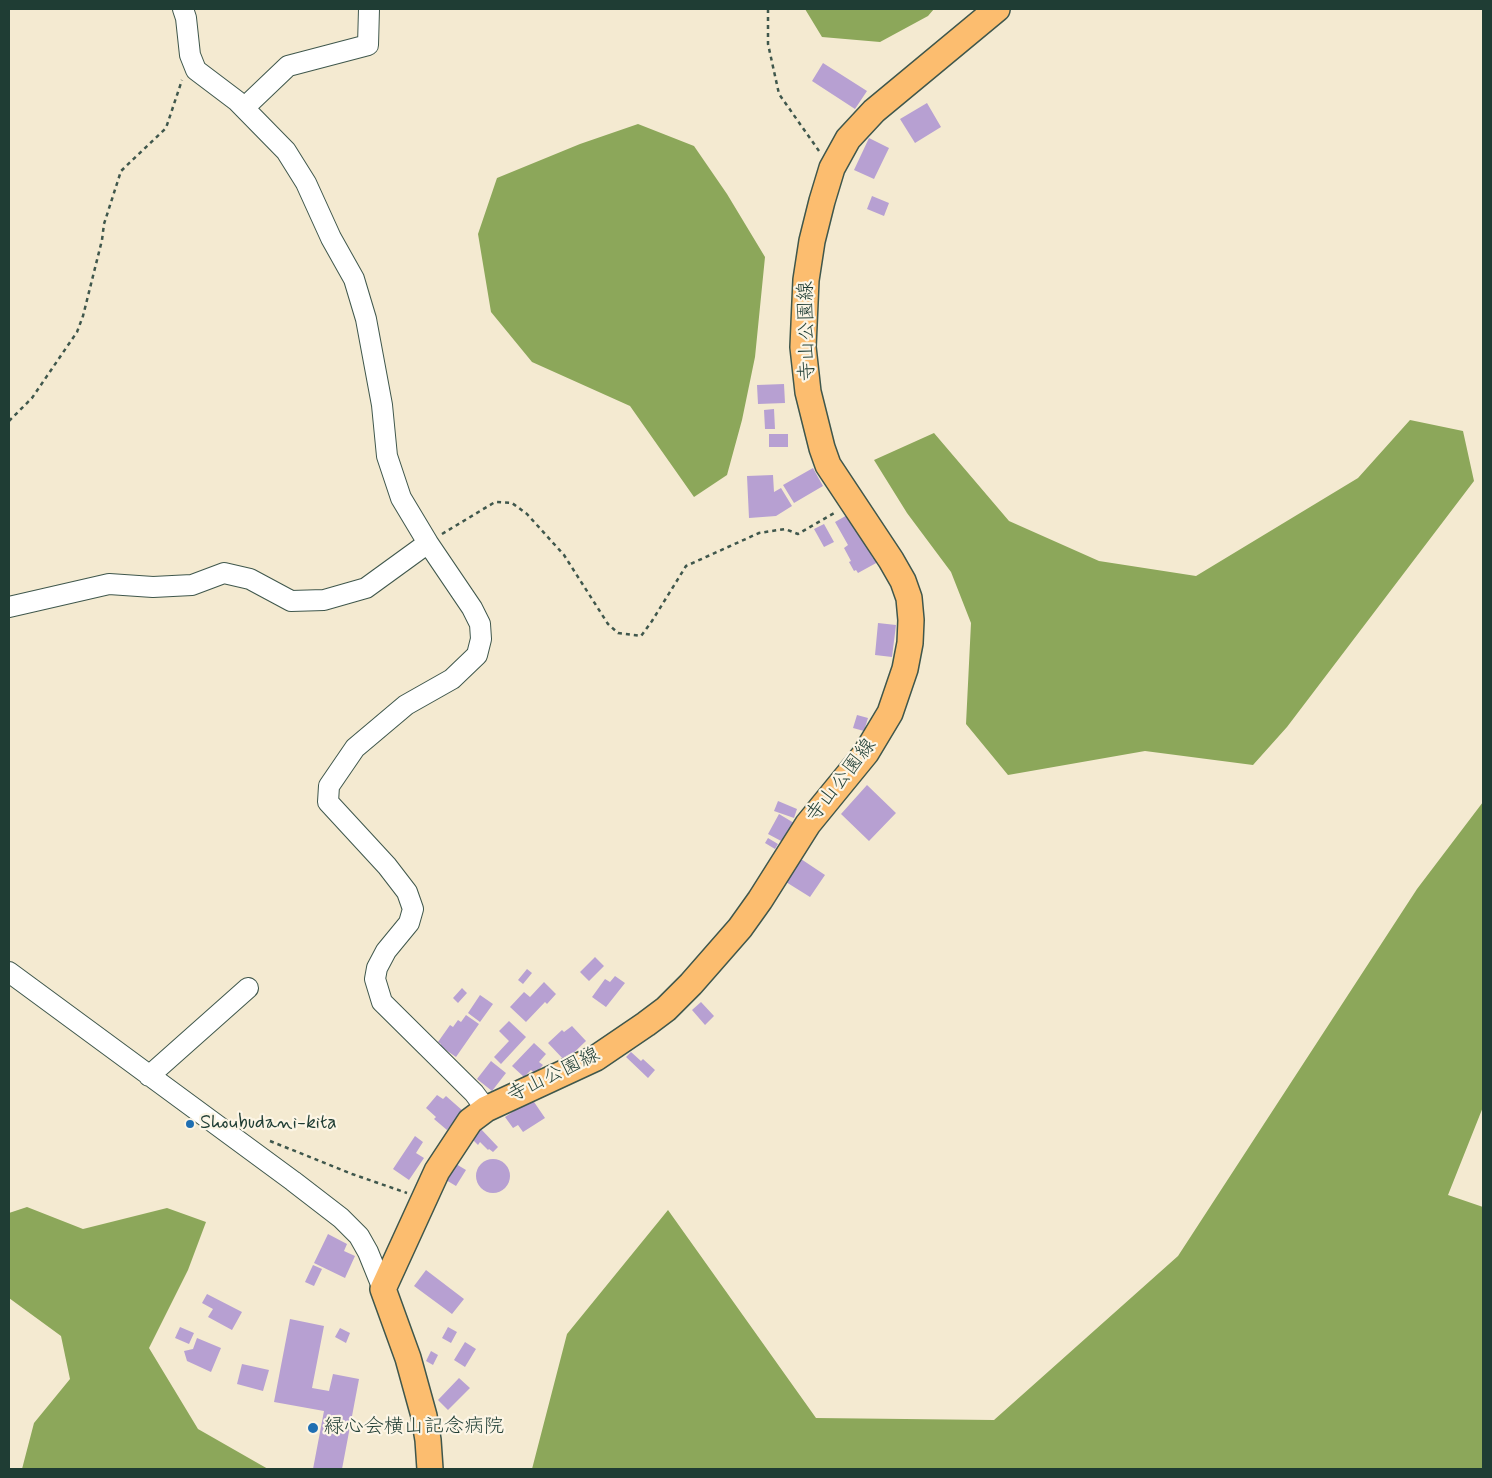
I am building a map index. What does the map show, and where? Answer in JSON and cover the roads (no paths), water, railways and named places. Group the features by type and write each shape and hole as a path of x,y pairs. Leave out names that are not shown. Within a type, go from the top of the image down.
{"main road":[{"name":"寺山公園線","path":"383,1289 437,1170 470,1121 486,1108 596,1058 666,1009 691,984 740,928 808,824 866,753 890,712 905,669 910,643 911,620 909,598 892,560 828,465 822,448 808,392 804,347 806,280 812,240 832,168 848,138 874,111 997,9"},
{"path":"383,1289 408,1358 424,1416 430,1469"}],"street":[{"path":"183,9 186,18 190,55 196,70 244,108 286,151 306,183 331,238 354,279 366,319 382,405 387,456 401,498 480,624 481,639 477,655 452,679 406,705 355,748 329,786 328,802 387,866 407,892 413,909 409,923 386,951 377,968 375,979 382,1002 474,1093 486,1108"},
{"path":"244,108 288,66 368,45 369,9"},
{"path":"9,607 109,584 153,587 192,584 224,573 250,579 291,601 324,600 366,588 428,543"},
{"path":"9,973 293,1181 340,1218 359,1236 368,1252 383,1289"},
{"path":"150,1076 248,988"}],"place":[{"name":"Shoubudani-kita","path":"190,1124"},
{"name":"緑心会横山記念病院","path":"313,1428"}]}
